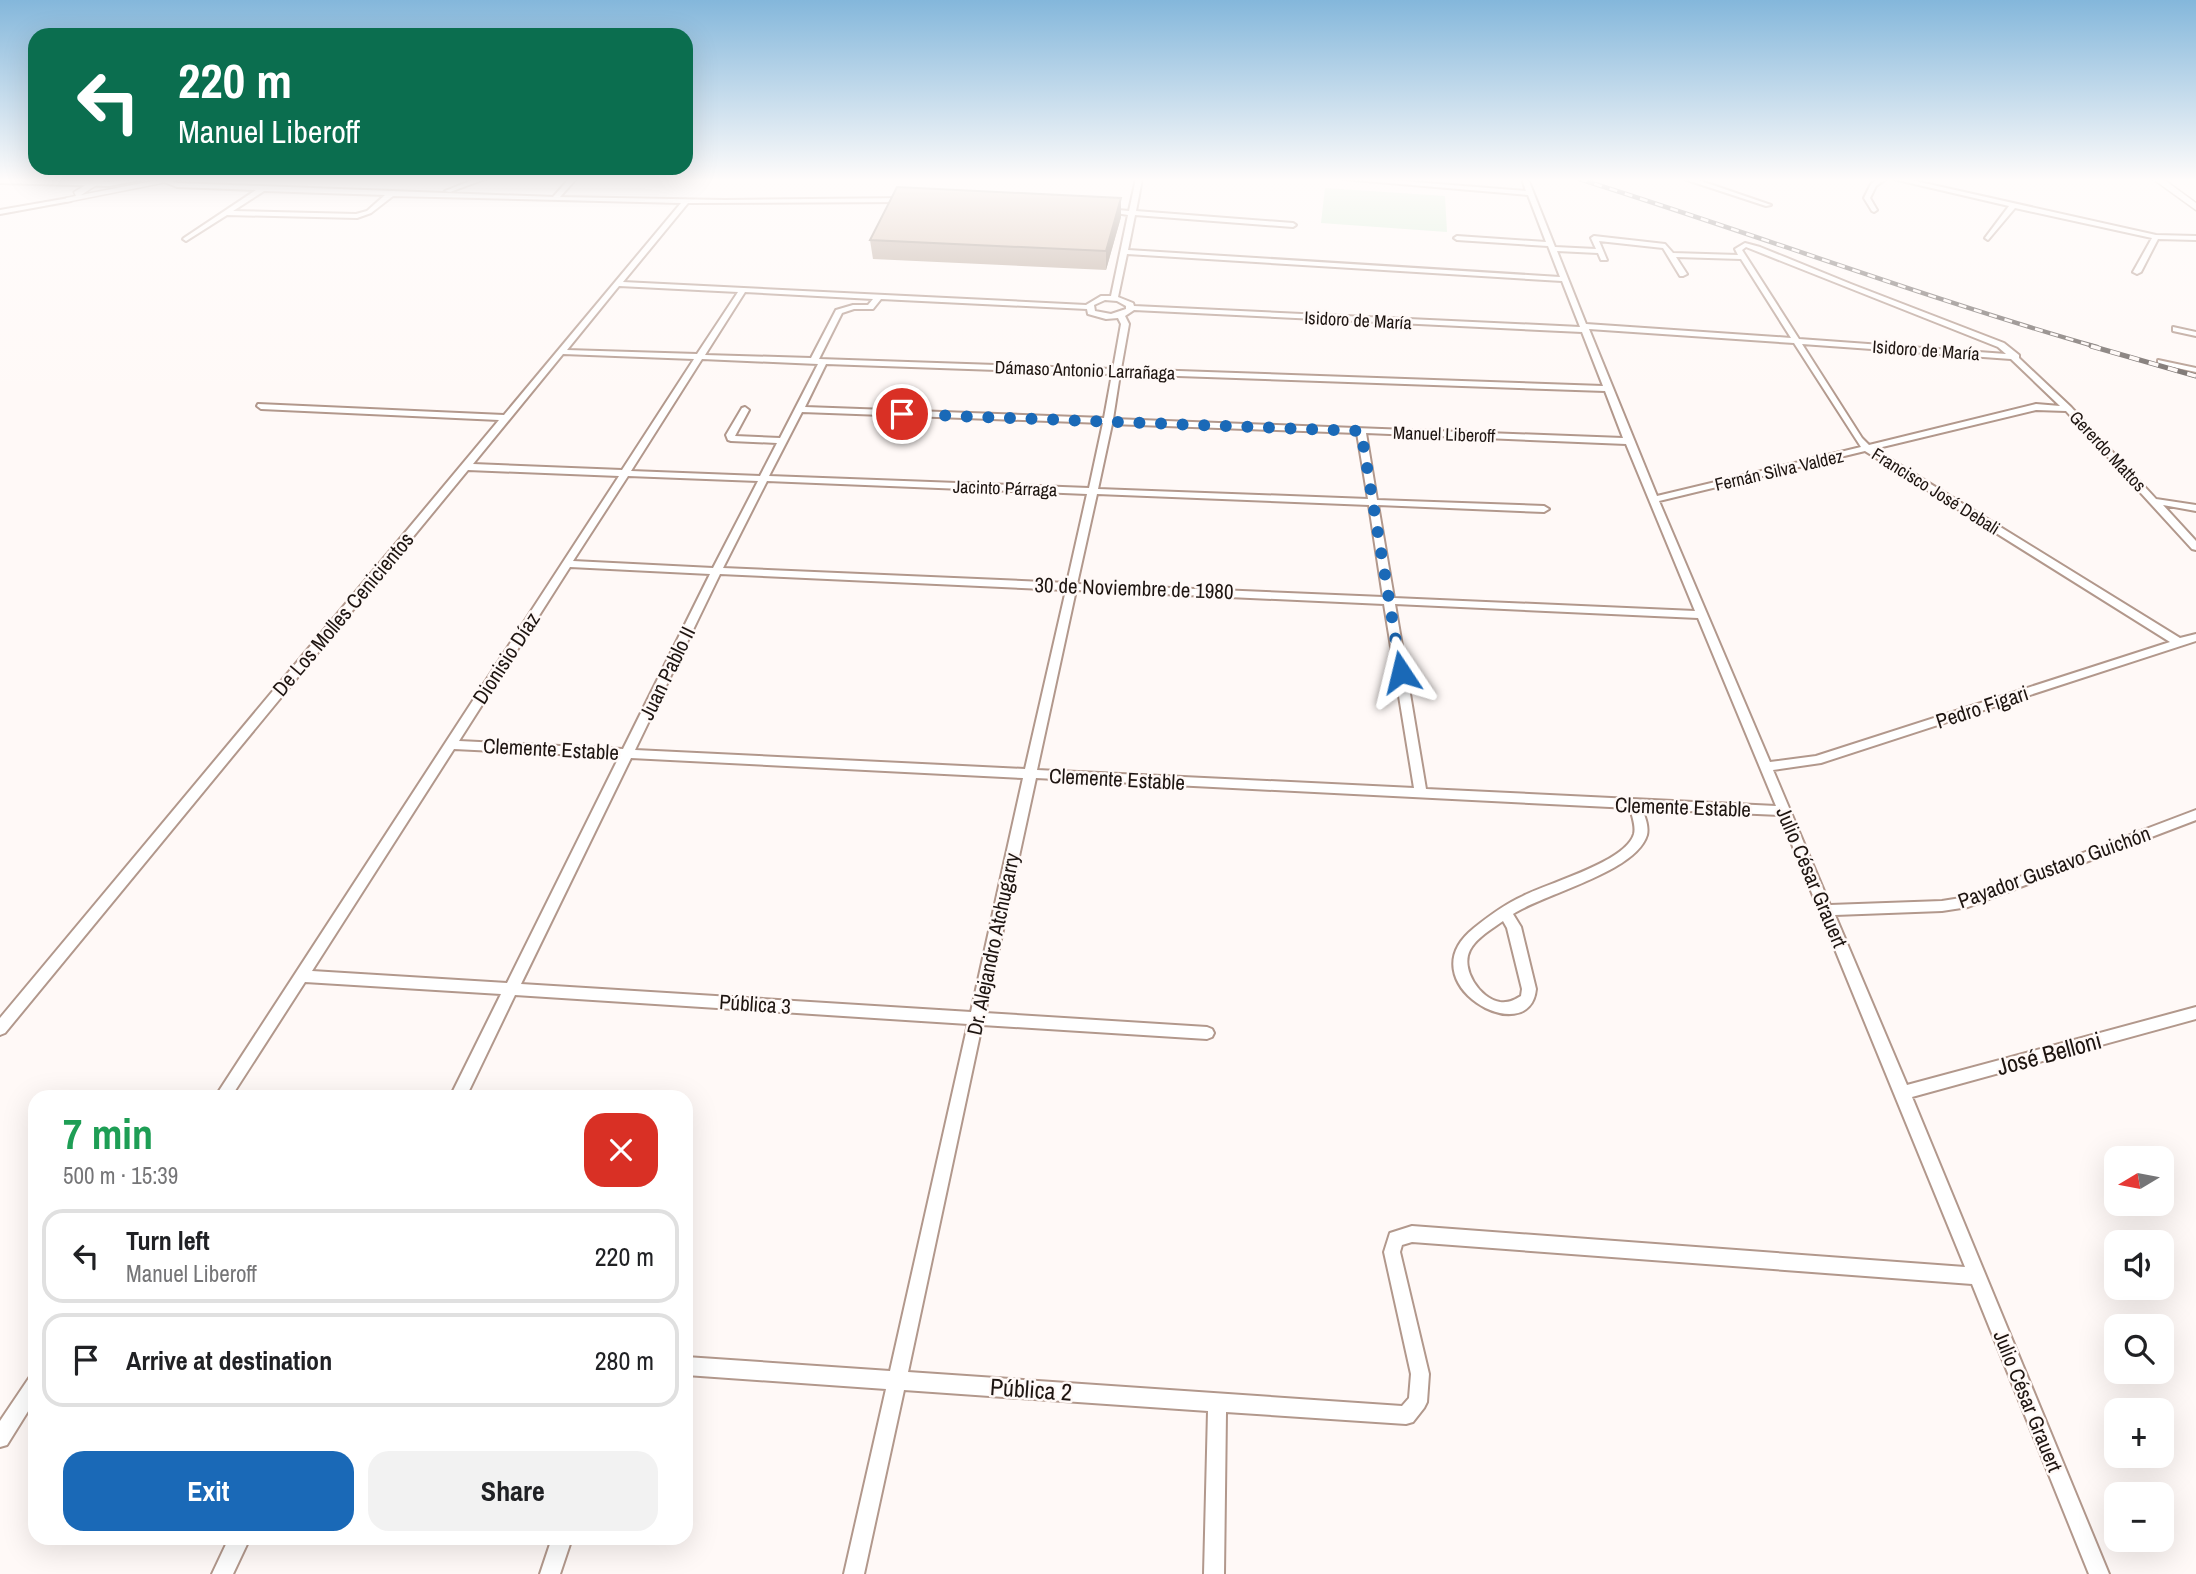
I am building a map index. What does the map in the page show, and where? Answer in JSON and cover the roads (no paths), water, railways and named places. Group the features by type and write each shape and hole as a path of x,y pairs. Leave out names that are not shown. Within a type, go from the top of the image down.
{"street":[{"name":"De Los Molles Cenicientos","path":"0,1028 375,573 467,467 644,252"},
{"path":"1114,298 1126,252"},
{"path":"1133,252 1564,279"},
{"name":"Julio César Grauert","path":"1553,252 1629,441 1903,1093 2099,1574"},
{"path":"1586,252 1602,255 1601,252"},
{"name":"Gererdo Mattos","path":"1740,252 1743,257"},
{"name":"Gererdo Mattos","path":"1764,252 2001,345 2017,357 2068,409 2196,547"},
{"path":"2137,272 2148,252"},
{"path":"1671,254 1743,257"},
{"path":"1671,254 1683,274"},
{"name":"Francisco José Debali","path":"1743,257 1867,449 2180,642"},
{"path":"618,284 1089,307 1099,299 1114,298 1128,303 1131,307 1121,315 1099,315 1091,312 1089,307"},
{"name":"Dionisio Díaz","path":"228,1090 626,473 628,464 743,290"},
{"name":"Juan Pablo II","path":"461,1090 716,570 799,409 839,312 848,308 873,306 880,296"},
{"name":"Isidoro de María","path":"1131,307 1585,328 2017,357"},
{"name":"Dr. Alejandro Atchugarry","path":"854,1574 1108,422 1125,324 1121,315"},
{"path":"2176,329 2196,334"},
{"name":"Dámaso Antonio Larrañaga","path":"561,352 1609,389"},
{"path":"2161,362 2196,370"},
{"path":"261,406 507,418"},
{"name":"Fernán Silva Valdez","path":"1654,499 2036,407 2068,409"},
{"name":"Manuel Liberoff","path":"799,409 1629,441"},
{"path":"745,410 730,435 731,438 782,441"},
{"path":"1361,431 1421,793"},
{"name":"Jacinto Párraga","path":"467,467 1544,509"},
{"path":"2154,501 2196,508"},
{"name":"30 de Noviembre de 1980","path":"566,564 1702,615"},
{"name":"Pedro Figari","path":"1766,767 1817,760 2196,637"},
{"name":"Clemente Estable","path":"451,745 1783,811"},
{"path":"1506,913 1514,927 1529,989 1528,999 1520,1007 1506,1009 1479,1000 1471,990 1459,956 1463,945 1506,913 1529,898 1621,857 1639,839 1642,829 1635,805"},
{"name":"Payador Gustavo Guichón","path":"1826,910 1942,906 1968,902 2196,815"},
{"name":"Pública 3","path":"303,976 1207,1033"},
{"name":"José Belloni","path":"1903,1093 2196,1013"},
{"name":"Pública 2","path":"693,1366 1406,1415 1418,1402 1420,1374 1392,1252 1396,1239 1412,1234 1977,1276"},
{"path":"0,1438 28,1395"},
{"path":"1213,1574 1217,1403"},
{"path":"222,1574 236,1545"},
{"path":"550,1574 560,1545"}],"railway":[{"path":"1803,252 2097,347"},
{"path":"2091,346 2196,376"}]}
